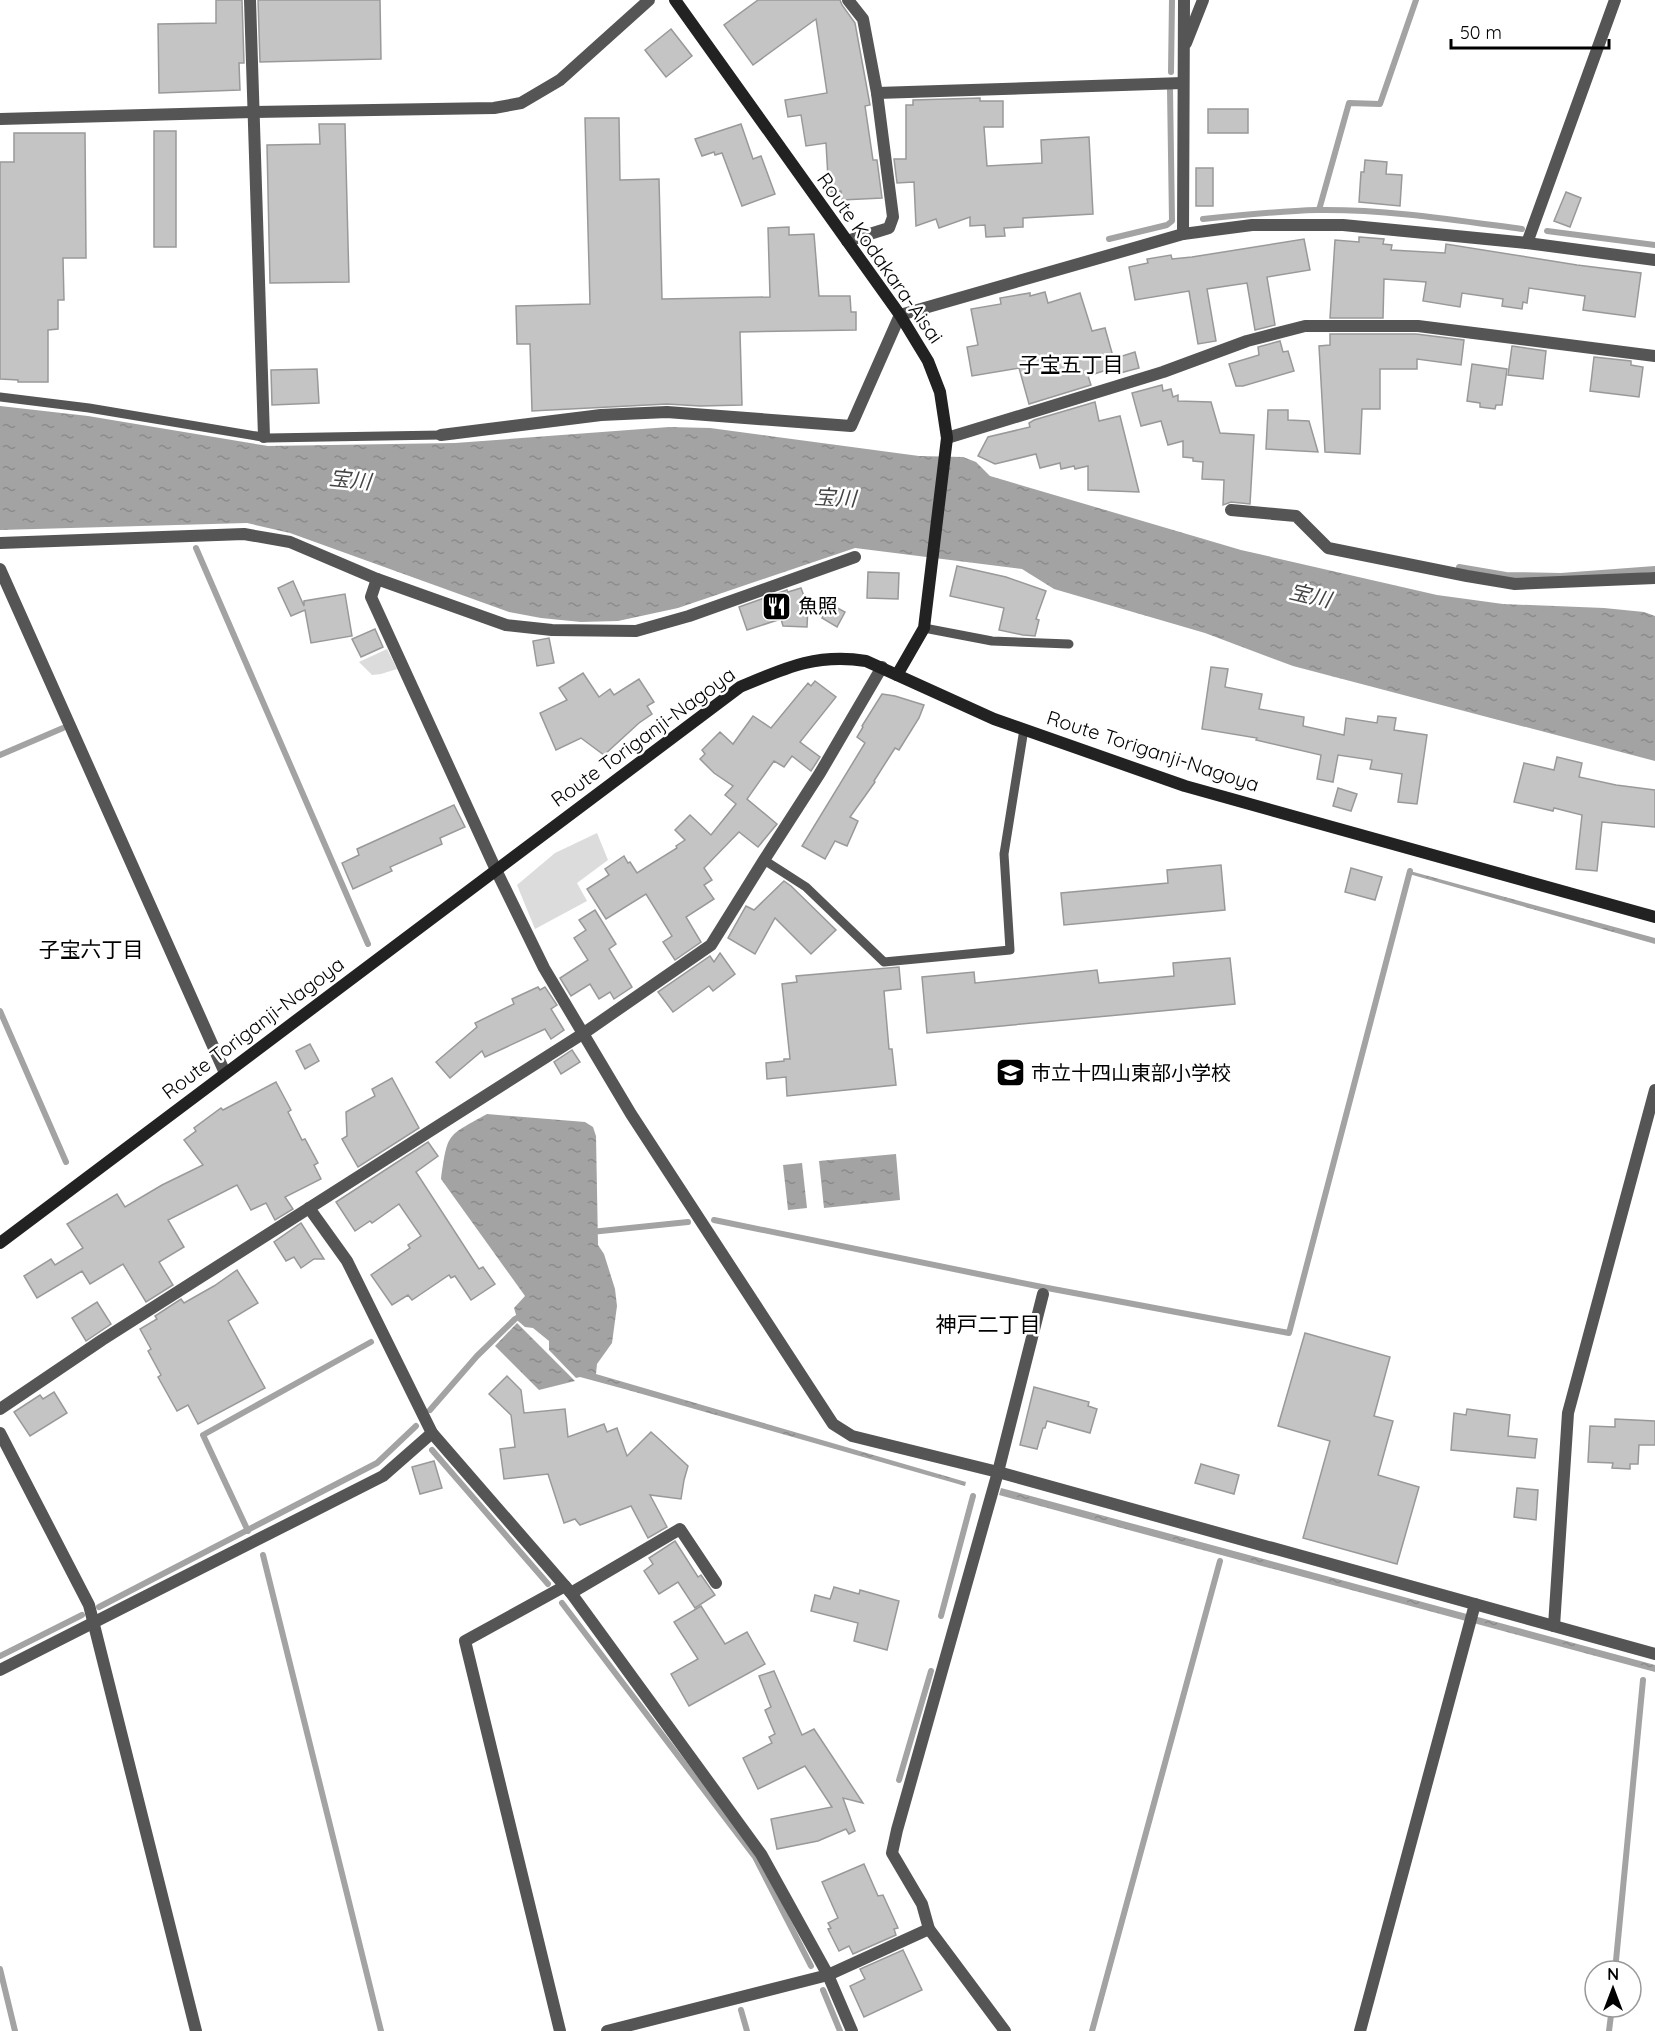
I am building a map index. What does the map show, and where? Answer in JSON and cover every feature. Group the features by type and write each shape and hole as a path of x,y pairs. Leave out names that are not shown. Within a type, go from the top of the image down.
{"main road":[{"name":"Route Kodakara-Aisai","path":"675,0 900,315 928,362 940,392 947,442 924,628 897,675"},
{"name":"Route Toriganji-Nagoya","path":"0,1243 740,687 801,664 826,658 845,658 882,667 994,719 1185,786 1655,917"}],"street":[{"path":"250,0 264,437"},
{"path":"0,119 494,108 521,103 560,80 649,0"},
{"path":"848,0 863,19 877,93 893,218 889,228 848,241"},
{"path":"1183,234 1184,0"},
{"path":"1183,52 1203,0"},
{"path":"1527,243 1615,0"},
{"path":"877,93 1183,83"},
{"path":"441,435 601,415 668,412 851,426 900,315 1183,234 1252,225 1343,225 1527,243 1655,260"},
{"path":"947,442 1163,372 1247,341 1305,326 1418,326 1655,356"},
{"path":"1231,510 1296,516 1328,548 1515,584 1655,578"},
{"path":"0,543 243,534 290,542 377,579 506,625 552,630 636,631 689,616 855,557"},
{"path":"0,569 225,1073"},
{"path":"377,579 371,597 496,870 544,968 631,1114 833,1424 852,1436 998,1472 1474,1607 1655,1654"},
{"path":"0,1409 102,1340 584,1033 711,945 820,773 882,667"},
{"path":"1554,1626 1568,1413 1655,1090"},
{"path":"309,1208 347,1261 432,1433 568,1590 762,1854 828,1975 852,2031"},
{"path":"1005,2031 929,1929 922,1904 892,1853 928,1715 998,1472 1043,1294"},
{"path":"0,1433 89,1605 196,2031"},
{"path":"0,1671 383,1476 432,1433"},
{"path":"560,2031 465,1641 568,1590 680,1528 717,1583"},
{"path":"1360,2031 1474,1607"},
{"path":"607,2031 828,1975 929,1929"}],"lane":[{"path":"0,397 89,408 264,437 441,435"},
{"path":"924,628 992,640 1069,644"},
{"path":"764,860 806,887 884,962 1010,950 1004,854 1024,729"}],"shaded area":[{"path":"387,649 397,669 372,675 359,662"},
{"path":"597,833 608,860 577,883 587,901 535,929 517,885 555,853"}],"water":[{"name":"宝川","path":"0,406 88,416 268,446 455,443 669,427 710,428 919,456 963,457 976,462 990,476 1241,550 1437,595 1503,604 1604,608 1644,612 1655,616 1655,761 1293,666 1205,633 1054,589 1022,569 855,548 678,608 618,621 581,622 509,612 290,533 247,523 0,530"},
{"path":"1410,871 1655,938 1655,944 1409,874"},
{"path":"487,1114 585,1122 593,1127 596,1136 598,1245 604,1254 615,1289 617,1306 612,1343 597,1364 596,1374 966,1482 965,1486 628,1390 580,1377 576,1378 549,1350 549,1341 533,1328 525,1327 518,1321 514,1308 525,1296 441,1179 445,1152 451,1138 456,1132"},
{"path":"896,1154 900,1200 824,1208 819,1161"},
{"path":"802,1163 807,1208 788,1210 783,1165"},
{"path":"517,1323 575,1381 539,1390 495,1346"},
{"path":"1001,1488 1655,1665 1655,1672 999,1495"}],"building":[{"path":"216,0 242,0 244,63 239,63 240,90 159,93 158,24 216,23"},
{"path":"258,0 380,0 381,59 260,62"},
{"path":"758,0 840,0 855,23 870,105 865,106 873,160 877,160 882,198 842,200 841,191 831,192 826,143 806,146 801,115 788,117 785,100 827,93 816,19 753,65 724,25"},
{"path":"671,29 692,56 666,77 645,50"},
{"path":"980,98 980,101 1003,101 1003,127 984,127 987,166 1042,163 1041,140 1089,137 1093,214 1023,218 1023,227 1004,228 1005,236 986,237 985,225 970,226 970,217 939,228 936,219 916,226 914,182 897,183 894,159 906,159 906,105 913,105 913,100"},
{"path":"1208,109 1248,109 1248,133 1208,133"},
{"path":"585,118 619,118 620,180 659,179 662,299 770,297 768,228 789,227 789,235 814,234 819,296 850,296 851,312 856,312 856,330 740,332 742,405 667,404 532,411 530,344 517,344 516,306 590,304"},
{"path":"319,124 345,124 349,282 270,283 267,145 320,144"},
{"path":"741,124 753,159 761,156 775,194 742,206 722,153 715,155 714,152 702,156 695,139"},
{"path":"154,131 176,131 176,247 154,247"},
{"path":"14,133 85,133 86,258 63,258 64,300 58,300 58,329 48,330 48,382 18,382 18,380 0,379 0,162 14,162"},
{"path":"1365,160 1387,162 1386,174 1402,175 1400,206 1359,202 1361,172 1364,172"},
{"path":"1196,168 1213,168 1213,206 1196,206"},
{"path":"1566,192 1581,198 1570,227 1554,221"},
{"path":"1359,237 1384,239 1383,244 1392,245 1391,250 1445,253 1446,244 1641,273 1635,317 1583,310 1585,296 1529,288 1527,303 1523,302 1522,309 1502,306 1503,299 1462,293 1460,307 1423,301 1426,282 1384,279 1383,318 1330,318 1335,240 1359,242"},
{"path":"1304,239 1310,270 1267,277 1275,325 1255,330 1247,283 1207,289 1216,341 1198,344 1189,291 1135,300 1129,267 1148,263 1147,259 1171,255 1172,259 1192,257"},
{"path":"1045,292 1048,303 1080,293 1092,331 1105,328 1116,367 1088,376 1091,385 1029,404 1019,368 972,376 967,347 978,345 971,309 1001,304 1000,298 1030,293 1030,296"},
{"path":"1330,334 1416,334 1464,340 1461,365 1417,359 1417,369 1380,369 1380,409 1362,409 1360,454 1325,452 1319,346 1330,345"},
{"path":"1280,341 1283,352 1288,351 1294,371 1236,386 1229,364 1259,355 1258,347"},
{"path":"1512,346 1546,351 1543,379 1508,375"},
{"path":"1135,352 1139,368 1120,373 1116,358"},
{"path":"1594,357 1631,361 1631,365 1643,367 1639,397 1590,391"},
{"path":"1472,364 1507,369 1502,405 1496,405 1495,409 1480,407 1480,403 1467,401"},
{"path":"317,369 319,403 272,405 271,370"},
{"path":"1162,385 1163,391 1171,389 1173,397 1178,395 1178,401 1211,402 1220,433 1254,435 1250,504 1231,502 1223,505 1224,480 1202,479 1203,462 1183,457 1183,441 1168,445 1161,421 1141,426 1132,393"},
{"path":"1095,402 1099,421 1120,416 1139,492 1088,490 1088,466 1061,469 1060,463 1040,468 1036,454 995,464 978,456 988,437 1030,427 1029,423 1034,420"},
{"path":"1268,410 1288,410 1288,420 1309,421 1318,452 1266,449"},
{"path":"957,566 1006,577 1046,591 1036,619 1039,620 1035,636 999,630 1004,608 950,596"},
{"path":"868,572 899,573 898,599 867,598"},
{"path":"293,581 304,606 304,601 345,594 352,636 311,643 305,610 291,616 278,588"},
{"path":"801,588 808,607 807,627 783,626 781,619 747,630 739,607 787,590 788,592"},
{"path":"830,604 845,612 837,627 822,618"},
{"path":"375,629 383,647 361,657 352,639"},
{"path":"549,638 554,663 537,666 533,641"},
{"path":"1211,667 1228,669 1225,687 1262,694 1259,709 1304,717 1303,726 1344,735 1346,718 1377,723 1378,716 1396,718 1394,730 1427,735 1417,804 1398,802 1402,774 1370,769 1372,760 1338,755 1333,782 1317,779 1321,755 1256,740 1257,738 1202,729"},
{"path":"583,673 599,697 610,689 614,695 639,679 654,702 647,706 652,714 604,755 581,738 556,750 540,713 567,700 559,688"},
{"path":"815,681 836,697 800,742 820,757 811,771 792,756 784,767 774,761 747,799 777,824 758,847 739,832 704,868 712,880 704,885 714,899 686,917 701,942 675,960 663,942 672,936 646,894 606,919 587,889 609,875 605,869 624,856 637,873 677,848 676,846 685,840 675,830 690,815 711,835 736,804 725,795 733,786 714,773 700,759 705,754 702,750 720,732 733,744 753,716 771,728 808,683 811,686"},
{"path":"882,694 924,705 919,718 899,750 895,748 875,782 850,817 858,821 847,846 835,841 825,859 802,846 865,743 857,737"},
{"path":"1557,757 1582,763 1579,777 1655,790 1655,827 1602,822 1597,871 1576,869 1582,815 1514,802 1524,763 1554,770"},
{"path":"1338,788 1357,794 1351,811 1333,806"},
{"path":"454,805 465,827 440,838 442,844 390,867 392,871 353,889 342,863 359,855 357,849"},
{"path":"1221,865 1225,910 1064,925 1061,893 1168,883 1167,870"},
{"path":"1351,868 1382,877 1375,900 1345,892"},
{"path":"784,881 836,930 811,954 775,918 755,954 728,938 746,906 754,910"},
{"path":"595,910 616,944 609,949 632,987 614,999 610,992 599,999 590,984 571,996 560,978 588,960 574,938 586,930 579,920"},
{"path":"720,953 735,974 713,991 709,986 673,1012 658,992 710,956 714,962"},
{"path":"1230,958 1235,1004 927,1033 922,977 974,972 975,983 1097,970 1099,983 1174,976 1173,963"},
{"path":"899,967 901,989 884,991 889,1049 892,1049 896,1085 787,1096 786,1077 767,1079 766,1063 790,1059 782,984 797,982 796,976"},
{"path":"538,987 540,990 545,987 557,1005 551,1009 564,1030 551,1039 545,1029 485,1057 482,1051 450,1078 436,1062 477,1027 475,1023 514,1004 512,999"},
{"path":"310,1044 319,1061 305,1069 296,1051"},
{"path":"572,1050 580,1062 561,1074 554,1062"},
{"path":"392,1078 419,1128 358,1167 342,1139 347,1136 346,1112 375,1096 372,1089"},
{"path":"276,1082 291,1110 288,1112 302,1140 305,1139 318,1163 314,1165 321,1179 285,1197 293,1209 275,1220 266,1203 251,1210 237,1185 168,1220 184,1247 159,1262 173,1285 146,1302 123,1264 90,1284 82,1271 37,1298 24,1276 51,1259 55,1265 83,1248 67,1224 117,1194 125,1207 162,1185 203,1165 184,1140 196,1131 194,1128 221,1108 223,1110"},
{"path":"428,1142 438,1156 416,1172 479,1269 483,1267 495,1284 471,1300 455,1276 451,1278 449,1275 412,1300 408,1295 392,1305 371,1275 410,1248 408,1245 421,1236 399,1204 372,1223 370,1221 355,1231 336,1202"},
{"path":"301,1223 324,1259 314,1259 301,1268 294,1257 286,1261 274,1242"},
{"path":"237,1270 258,1303 228,1321 265,1388 198,1424 188,1405 177,1411 158,1377 161,1375 148,1351 151,1349 140,1329 157,1319 155,1316 181,1299 184,1303"},
{"path":"97,1302 111,1324 86,1341 72,1318"},
{"path":"1305,1333 1390,1357 1374,1416 1393,1421 1378,1475 1419,1487 1397,1564 1303,1538 1330,1441 1278,1426"},
{"path":"507,1376 521,1390 524,1413 565,1409 568,1437 604,1424 607,1432 617,1428 627,1456 651,1432 688,1466 681,1499 650,1495 667,1527 648,1538 631,1506 580,1525 575,1519 564,1523 548,1474 504,1479 500,1449 515,1447 511,1415 489,1394"},
{"path":"1034,1387 1089,1402 1088,1406 1097,1409 1090,1433 1047,1421 1037,1449 1020,1445"},
{"path":"54,1392 67,1413 30,1436 14,1412 40,1395 43,1399"},
{"path":"1467,1409 1510,1415 1508,1436 1537,1439 1535,1458 1451,1450 1454,1413 1466,1415"},
{"path":"1615,1419 1655,1421 1655,1445 1639,1445 1638,1464 1630,1464 1630,1469 1612,1468 1613,1463 1588,1462 1590,1426 1615,1427"},
{"path":"434,1461 442,1488 420,1494 412,1467"},
{"path":"1201,1464 1239,1475 1234,1494 1195,1483"},
{"path":"1517,1488 1538,1490 1536,1520 1514,1517"},
{"path":"675,1541 698,1577 701,1575 715,1595 695,1608 678,1582 659,1594 644,1571 653,1564 649,1558"},
{"path":"834,1587 859,1594 860,1590 899,1601 887,1650 854,1641 858,1623 811,1611 815,1595 830,1599"},
{"path":"701,1606 725,1644 747,1632 765,1664 689,1706 671,1674 698,1659 674,1622"},
{"path":"774,1671 802,1735 814,1729 863,1803 843,1798 855,1831 849,1834 846,1829 818,1841 777,1849 771,1819 832,1807 805,1766 758,1789 743,1758 772,1743 769,1737 775,1734 765,1710 771,1707 759,1676"},
{"path":"864,1864 878,1896 883,1895 898,1928 894,1929 896,1935 853,1954 849,1946 839,1951 828,1929 831,1928 828,1923 838,1918 822,1882"},
{"path":"903,1950 922,1990 864,2017 850,1986 865,1979 860,1969"}],"waterway":[{"path":"1171,72 1172,0"},
{"path":"1319,210 1349,103 1380,104 1416,0"},
{"path":"1109,239 1167,225 1172,221 1170,89"},
{"path":"1203,219 1288,211 1343,210 1420,216 1522,229"},
{"path":"1547,231 1655,245"},
{"path":"196,548 368,944"},
{"path":"1459,567 1506,575 1561,576 1655,569"},
{"path":"0,755 63,728"},
{"path":"714,1220 1042,1287 1289,1333 1410,871"},
{"path":"0,1011 66,1162"},
{"path":"591,1232 688,1222"},
{"path":"430,1410 477,1356 522,1315"},
{"path":"248,1531 203,1435 371,1342"},
{"path":"99,1607 377,1463 416,1426"},
{"path":"432,1450 548,1584"},
{"path":"941,1616 973,1496"},
{"path":"263,1555 381,2031"},
{"path":"1092,2031 1220,1561"},
{"path":"562,1603 755,1857 811,1966"},
{"path":"0,1656 82,1615"},
{"path":"899,1780 931,1671"},
{"path":"1616,1959 1643,1680"},
{"path":"0,1969 15,2031"},
{"path":"823,1990 840,2031"},
{"path":"741,2010 747,2031"},
{"path":"1609,2031 1610,2019"}],"place":[{"name":"魚照","path":"777,606"},
{"name":"市立十四山東部小学校","path":"1010,1073"}],"district":[{"name":"子宝五丁目","path":"1071,365"},
{"name":"子宝六丁目","path":"91,950"},
{"name":"神戸二丁目","path":"988,1325"}]}
